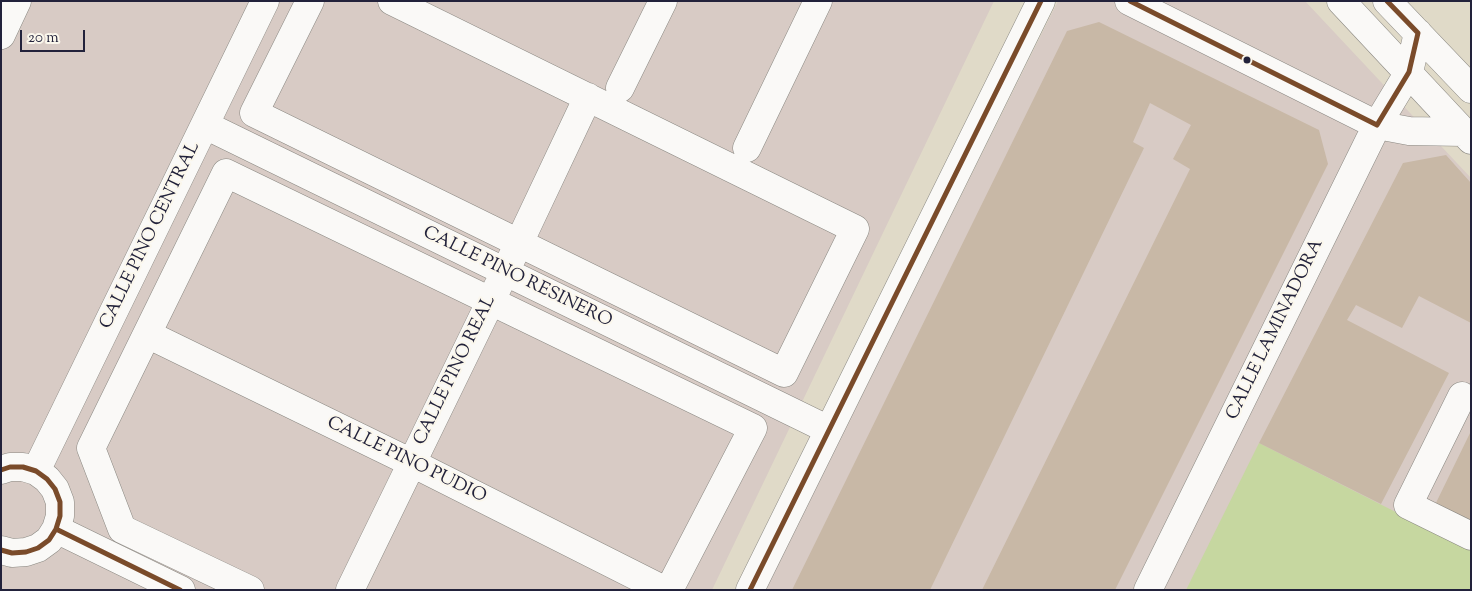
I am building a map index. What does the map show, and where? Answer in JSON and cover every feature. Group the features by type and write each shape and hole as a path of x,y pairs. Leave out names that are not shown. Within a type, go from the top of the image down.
{"street":[{"path":"1,35 17,1"},
{"name":"CALLE PINO CENTRAL","path":"36,471 265,1"},
{"path":"310,1 254,113 784,374 855,229 392,1"},
{"path":"620,88 663,1"},
{"path":"747,148 818,1"},
{"path":"750,590 1041,1"},
{"path":"1129,1 1377,125 1409,131 1467,136"},
{"path":"1341,1 1467,136"},
{"path":"1398,3 1418,33 1471,89"},
{"name":"CALLE LAMINADORA","path":"1148,590 1377,125 1409,72 1418,33"},
{"name":"CALLE PINO REAL","path":"350,590 588,97"},
{"name":"CALLE PINO RESINERO","path":"205,125 829,430"},
{"path":"250,590 122,528 91,448 226,173 753,428 669,590"},
{"path":"351,234 380,174"},
{"path":"150,238 186,255"},
{"path":"630,368 659,312"},
{"name":"CALLE PINO PUDIO","path":"147,334 412,462 664,590"},
{"path":"80,381 116,398"},
{"path":"1462,396 1408,505 1471,536"},
{"path":"1,470 10,467 23,467 36,471 47,479 55,489 60,502 60,516 49,540 38,548 26,552 12,553 1,550"},
{"path":"56,528 181,590"}],"shaded area":[{"path":"1,1 994,1 712,590 1,590"},
{"path":"1058,1 1305,1 1471,178 1471,590 765,590"}],"green space":[{"path":"1259,443 1471,550 1471,590 1186,590"}],"building":[{"path":"1099,22 1319,130 1328,164 1115,590 982,590 1190,169 1173,159 1191,125 1150,103 1133,142 1144,148 930,590 792,590 1067,31"},
{"path":"1446,155 1471,183 1471,323 1419,296 1402,328 1356,305 1347,320 1449,373 1381,504 1259,443 1403,163"},
{"path":"1471,431 1471,528 1433,509"}],"transit line":[{"path":"750,590 1041,1"},
{"path":"1130,1 1377,125"},
{"path":"1377,125 1409,72 1418,33 1387,1"},
{"path":"1,470 10,467 23,467 36,471 47,479 55,489 60,502 60,516 56,529 49,540 38,548 26,552 12,553 1,550"},
{"path":"56,529 180,590"}]}
